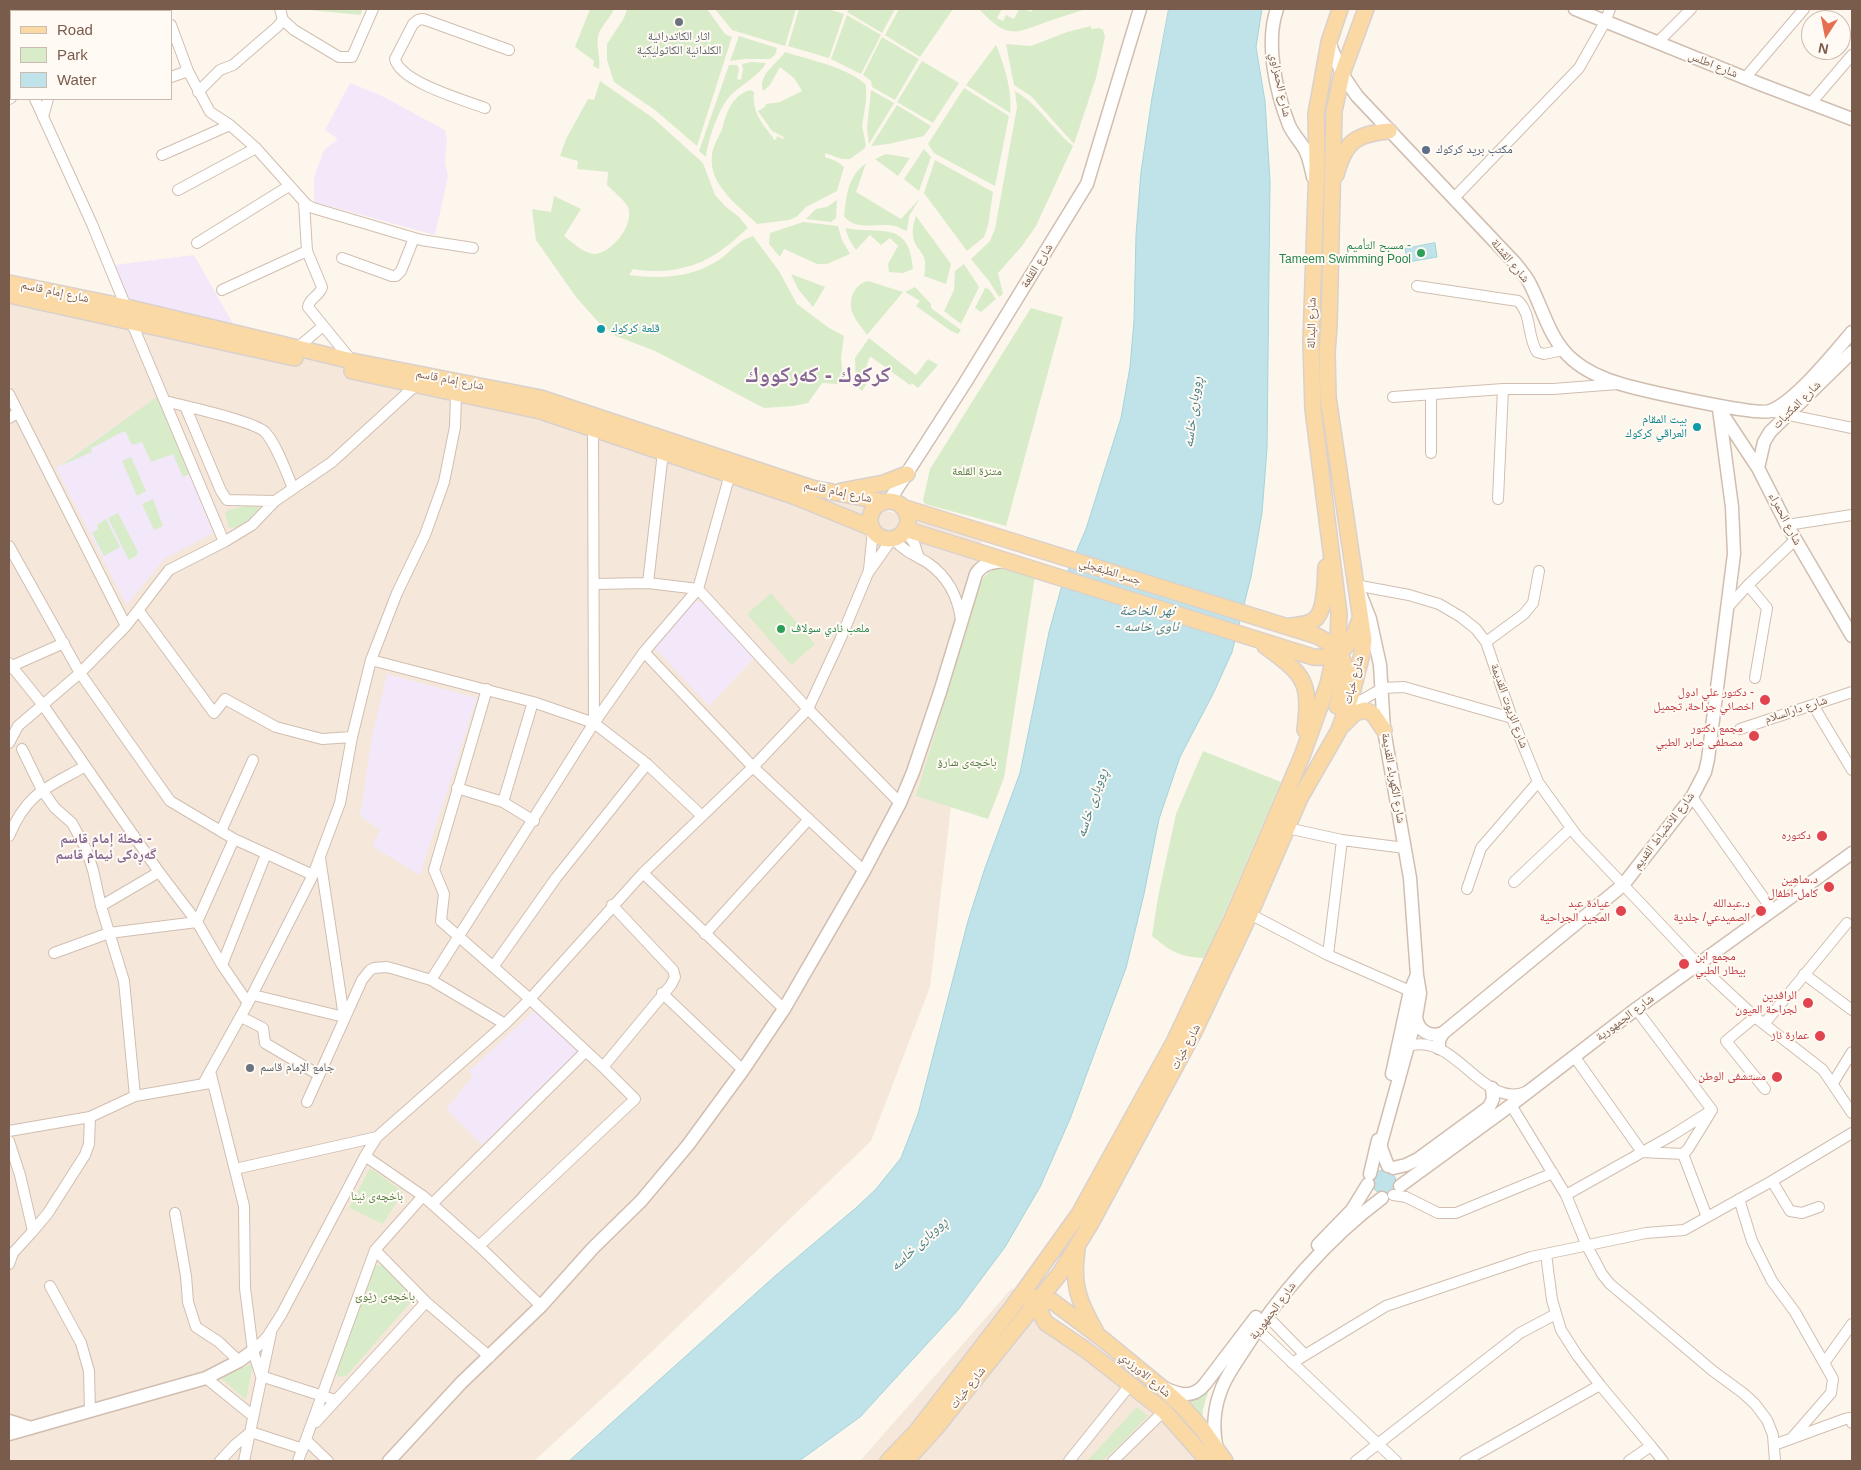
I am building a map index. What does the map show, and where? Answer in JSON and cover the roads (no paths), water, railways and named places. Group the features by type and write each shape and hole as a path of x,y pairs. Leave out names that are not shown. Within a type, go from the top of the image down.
{"main road":[{"name":"شارع البدالة","path":"1337,648 1339,614 1313,409 1311,342 1316,121 1329,42 1340,9"},
{"name":"شارع البدالة","path":"1355,585 1328,397 1327,352 1332,196 1332,128 1336,96 1342,74 1366,9"},
{"path":"1320,94 1326,89 1336,96"},
{"path":"1332,196 1339,164 1350,143 1365,134 1389,131"},
{"name":"شارع إمام قاسم","path":"9,283 416,386 540,411 818,505 872,529"},
{"name":"شارع إمام قاسم","path":"9,295 128,314 541,398 812,488 892,503"},
{"path":"831,493 884,483 907,474"},
{"path":"892,503 907,515 899,534 881,538 872,529 870,518 875,508 892,503"},
{"name":"جسر الطبقجلي","path":"892,503 1317,636 1337,648 1326,657 1313,657 1008,561 899,534"},
{"path":"1285,626 1302,625 1312,622 1318,616 1324,593 1329,538"},
{"name":"شارع خبات","path":"888,1461 916,1432 1018,1311 1061,1272 1078,1245 1194,1032 1250,914 1300,798 1339,730 1352,693 1364,640 1355,585"},
{"path":"1300,798 1342,691 1345,662 1337,648 1352,637 1360,619"},
{"path":"1254,638 1292,667 1304,682 1308,701 1302,756"},
{"name":"شارع خبات","path":"1041,1290 1079,1214 1174,1042 1232,919 1302,756 1328,684 1337,648"},
{"path":"1339,730 1355,713 1364,710 1373,714 1384,730"},
{"path":"1078,1245 1074,1274 1076,1289 1084,1312 1100,1337"},
{"path":"964,1393 976,1387 1026,1330 1046,1323 1035,1304 1041,1290"},
{"name":"شارع الاورزدي","path":"1041,1290 1182,1406 1203,1430 1217,1458"},
{"name":"شارع خبات","path":"906,1461 964,1393 1018,1311 1035,1304"},
{"name":"شارع الاورزدي","path":"1046,1323 1086,1350 1164,1411 1217,1458"},
{"path":"1117,1375 1127,1360"}],"street":[{"path":"280,9 282,20 294,30 339,56 352,57 373,9"},
{"name":"شارع القلعة","path":"892,503 907,474 1087,184 1140,9"},
{"name":"شارع الحمزاوي","path":"1277,9 1273,24 1273,64 1285,114 1292,131 1306,151 1315,185"},
{"name":"شارع اطلس","path":"1575,9 1852,119"},
{"path":"1454,198 1579,68 1605,22 1610,9"},
{"path":"1658,42 1691,9"},
{"path":"1745,78 1804,9"},
{"path":"485,108 411,78 401,71 395,59 413,24 423,19 509,50"},
{"path":"198,92 220,70 233,65 277,27 282,20"},
{"path":"172,28 188,71 210,112 230,125 256,148 304,202 313,208 414,238 473,248"},
{"name":"شارع القشلة","path":"1329,42 1342,74 1357,96 1515,263 1528,280 1545,322 1563,350 1573,360 1592,373 1622,384 1717,407 1766,411"},
{"path":"1811,104 1852,55"},
{"path":"172,77 188,71"},
{"path":"35,100 92,224 224,542"},
{"path":"43,117 48,100"},
{"path":"1292,131 1301,134 1306,133 1316,121"},
{"path":"162,155 230,125"},
{"path":"178,190 256,148"},
{"path":"197,243 289,186"},
{"path":"304,202 307,251 322,286 321,292 310,301 308,307 352,361"},
{"path":"342,258 396,276 401,271 414,238"},
{"path":"222,290 307,251"},
{"path":"1417,286 1518,301 1524,307 1533,346 1537,352 1544,354 1563,350"},
{"path":"296,348 323,326"},
{"name":"شارع المكتبات","path":"1766,411 1787,400 1808,382 1852,332"},
{"name":"شارع المكتبات","path":"1758,468 1764,442 1770,432 1851,353"},
{"path":"1393,397 1503,389 1553,389 1622,384"},
{"path":"9,742 18,726 80,673 126,626 168,570 224,542 252,525 275,501 332,462 416,386"},
{"path":"1498,499 1503,389"},
{"path":"9,394 126,626"},
{"path":"261,1376 253,1350 245,1288 244,1206 235,1169 208,1083 210,1071 251,999 313,875 340,803 352,737 371,660 385,621 425,535 439,497 455,427 456,394"},
{"path":"1431,394 1431,453"},
{"path":"165,402 185,406 262,429 272,443 293,488"},
{"path":"185,406 221,491 227,500 275,501"},
{"name":"شارع الحمراء","path":"1717,407 1758,468 1795,540 1851,632"},
{"name":"شارع الانضباط القديم","path":"1443,1033 1624,885 1692,797 1705,772 1734,554 1732,507 1717,407"},
{"path":"1766,411 1852,428"},
{"path":"9,418 18,413"},
{"path":"593,428 594,724"},
{"path":"648,583 663,452"},
{"path":"431,980 594,724 644,652 698,589 730,474"},
{"path":"1787,525 1852,515"},
{"path":"868,573 872,529"},
{"path":"899,534 904,550 938,571 945,579 956,599 961,621"},
{"path":"899,534 914,543 919,558"},
{"path":"9,1434 206,1378 239,1361 253,1350 272,1330 292,1296 364,1156 377,1137 505,1024 530,999 642,873 752,767 808,709 868,573 899,534"},
{"path":"1728,607 1795,540"},
{"path":"9,546 80,673 170,801 234,839 313,875"},
{"path":"389,1461 461,1383 541,1306 593,1248 641,1201 688,1144 743,1070 784,1009 864,871 900,803 938,700 973,579 979,569 989,563 1008,561"},
{"path":"1486,642 1524,614 1533,604 1539,571"},
{"path":"594,584 648,583 698,589 808,709 900,803"},
{"name":"شارع الزيوت القديمة","path":"1355,585 1409,595 1440,604 1461,616 1476,629 1486,642 1512,718 1538,782 1571,828 1698,964 1755,1018 1823,1070 1852,1113"},
{"name":"شارع الكهرباء القديمة","path":"1355,585 1370,619 1380,665 1383,688 1384,730 1414,907 1417,975 1420,993 1416,1017 1381,1143 1390,1167"},
{"path":"1748,585 1767,608 1755,678"},
{"path":"138,611 214,713 225,699 276,727 322,739 352,737"},
{"path":"64,643 11,664 43,705 158,872 197,922 222,964 251,999 344,1017"},
{"path":"644,652 752,767 864,871"},
{"path":"371,660 533,702 594,724 647,764 702,816"},
{"path":"1339,730 1356,706 1368,695 1383,688 1404,687 1512,718"},
{"path":"479,1246 635,1099 530,999 441,921 444,894 434,870 487,689"},
{"name":"شارع دارالسلام","path":"1740,729 1852,692"},
{"path":"503,802 533,702"},
{"path":"1813,705 1852,770"},
{"path":"22,749 42,790 55,808 72,822 93,870 101,906 124,981 135,1096"},
{"path":"221,831 253,760"},
{"path":"493,967 556,878 647,764"},
{"path":"9,836 17,817 26,803 42,790 84,767"},
{"path":"1467,889 1481,848 1538,782"},
{"path":"457,788 503,802 534,821"},
{"path":"1692,797 1773,911"},
{"path":"705,934 809,819"},
{"path":"1287,828 1342,840 1405,848"},
{"path":"1514,882 1571,828"},
{"path":"197,922 234,839"},
{"path":"1328,955 1342,840"},
{"path":"222,964 266,854"},
{"name":"شارع الجمهورية","path":"1217,1458 1214,1427 1218,1397 1225,1380 1267,1316 1314,1260 1357,1218 1511,1105 1636,1008 1852,854"},
{"path":"320,857 344,1017"},
{"path":"101,906 158,872"},
{"path":"642,873 784,1009"},
{"path":"603,1067 675,977 673,970 612,905"},
{"path":"1250,914 1328,955 1410,991"},
{"path":"54,953 109,933 197,922"},
{"path":"1764,1024 1847,923"},
{"path":"307,1102 362,980 374,968 387,967 431,980 505,1024"},
{"path":"1804,974 1852,1010"},
{"name":"شارع الكهرباء القديمة","path":"1369,1179 1410,991 1417,975"},
{"path":"662,993 743,1070"},
{"path":"1636,1008 1712,1110"},
{"path":"241,1017 262,1028 265,1043 319,1075"},
{"path":"1416,1017 1417,1023 1423,1031 1433,1035 1443,1033"},
{"path":"1755,1018 1726,1041 1765,1089"},
{"path":"1439,1048 1439,1040 1443,1033"},
{"path":"1408,1046 1420,1044 1439,1048 1492,1088 1512,1094 1531,1089"},
{"path":"432,1204 586,1051"},
{"path":"1833,1083 1852,1052"},
{"path":"1574,1056 1642,1152"},
{"path":"9,1131 90,1117 135,1096 208,1083"},
{"path":"1492,1088 1493,1099 1486,1110 1413,1162 1390,1167 1378,1167 1369,1179 1373,1193 1392,1193 1406,1197 1438,1212 1456,1213 1553,1173"},
{"path":"1511,1105 1566,1195 1587,1246 1602,1274 1610,1284 1755,1404 1767,1420 1773,1435 1775,1461"},
{"path":"1566,1195 1712,1110"},
{"path":"1683,1154 1698,1134 1712,1110"},
{"path":"9,1264 13,1253 48,1213 85,1155 88,1144 90,1117"},
{"path":"1292,1363 1386,1306 1531,1257 1646,1232 1684,1230 1772,1181 1852,1133"},
{"path":"235,1169 377,1137"},
{"path":"9,1141 20,1175 33,1231"},
{"path":"1642,1152 1683,1154"},
{"path":"1683,1154 1707,1217"},
{"path":"364,1156 423,1196 479,1246 541,1306"},
{"path":"1390,1167 1400,1176 1392,1193"},
{"name":"شارع الجمهورية","path":"1161,1387 1181,1395 1192,1394 1202,1388 1287,1278 1352,1210 1369,1179"},
{"path":"1772,1181 1790,1211 1802,1213 1819,1207"},
{"path":"298,1461 375,1250 423,1196"},
{"path":"1740,1199 1752,1241 1772,1282 1795,1312 1833,1379 1831,1393 1791,1439"},
{"path":"175,1213 186,1276 188,1302 196,1327 219,1342 239,1361"},
{"path":"375,1250 426,1302 490,1356"},
{"path":"1546,1254 1552,1300 1561,1330 1600,1386 1663,1461"},
{"path":"50,1286 81,1343 89,1371 90,1411"},
{"path":"312,1426 426,1302"},
{"path":"1356,1461 1379,1445 1520,1332 1556,1314"},
{"path":"1267,1316 1305,1355"},
{"path":"1824,1363 1852,1324"},
{"path":"1257,1329 1396,1461"},
{"path":"244,1461 272,1330"},
{"path":"261,1376 335,1400"},
{"path":"206,1378 253,1416"},
{"path":"1069,1461 1130,1385"},
{"path":"1465,1461 1600,1386"},
{"path":"1116,1460 1164,1411"},
{"path":"1774,1445 1852,1419"},
{"path":"9,1421 31,1428"},
{"path":"251,1432 304,1445 328,1461"},
{"path":"220,1461 235,1444 251,1432"},
{"path":"1629,1461 1651,1446"}],"water":[{"name":"نهر الخاصة - ئاوی خاسە","path":"1169,9 1262,9 1256,47 1265,101 1270,181 1267,449 1262,513 1251,577 1232,652 1214,692 1180,757 1159,819 1144,894 1126,968 1070,1119 1040,1187 1005,1247 958,1310 860,1417 799,1461 569,1461 775,1276 857,1207 876,1189 901,1158 918,1114 968,921 985,868 1020,773 1049,632 1062,585 1086,529 1121,418 1130,367 1134,321 1136,235 1141,172 1152,98"},
{"name":"مسبح التأميم - Tameem Swimming Pool","path":"1435,243 1437,257 1408,262 1405,249"},
{"path":"1384,1170 1393,1173 1396,1182 1393,1191 1384,1194 1375,1191 1372,1182 1375,1173"}],"place":[{"name":"اثار الكاتدرائية الكلدانية الكاثوليكية","path":"679,22"},
{"name":"مكتب بريد كركوك","path":"1426,150"},
{"name":"مسبح التأميم - Tameem Swimming Pool","path":"1421,253"},
{"name":"قلعة كركوك","path":"601,329"},
{"name":"بيت المقام العراقي كركوك","path":"1697,427"},
{"name":"ملعب نادي سولاف","path":"781,629"},
{"name":"دكتور علي ادول - اخصائي جراحة، تجميل","path":"1765,700"},
{"name":"مجمع دكتور مصطفى صابر الطبي","path":"1754,736"},
{"name":"دكتوره","path":"1822,836"},
{"name":"د.شاهين كامل-اطفال","path":"1829,887"},
{"name":"عيادة عبد المجيد الجراحية","path":"1621,911"},
{"name":"د.عبدالله الصميدعي/ جلدية","path":"1761,911"},
{"name":"مجمع ابن بيطار الطبي","path":"1684,964"},
{"name":"الرافدين لجراحة العيون","path":"1808,1003"},
{"name":"عمارة ناز","path":"1820,1036"},
{"name":"جامع الإمام قاسم","path":"250,1068"},
{"name":"مستشفى الوطن","path":"1777,1077"}],"district":[{"name":"كركوك - کەرکووك","path":"818,376"},
{"name":"محلة إمام قاسم - گەڕەکی ئیمام قاسم","path":"106,848"}],"water label":[{"name":"ڕووباری خاسە","path":"1193,412"},
{"name":"ڕووباری خاسە","path":"1092,803"},
{"name":"ڕووباری خاسە","path":"919,1244"}],"park label":[{"name":"متنزة القلعة","path":"977,472"},
{"name":"باخچەی شارۆ","path":"967,763"},
{"name":"باخچەی نینا","path":"377,1197"},
{"name":"باخچەی زێوێ","path":"385,1297"}]}
